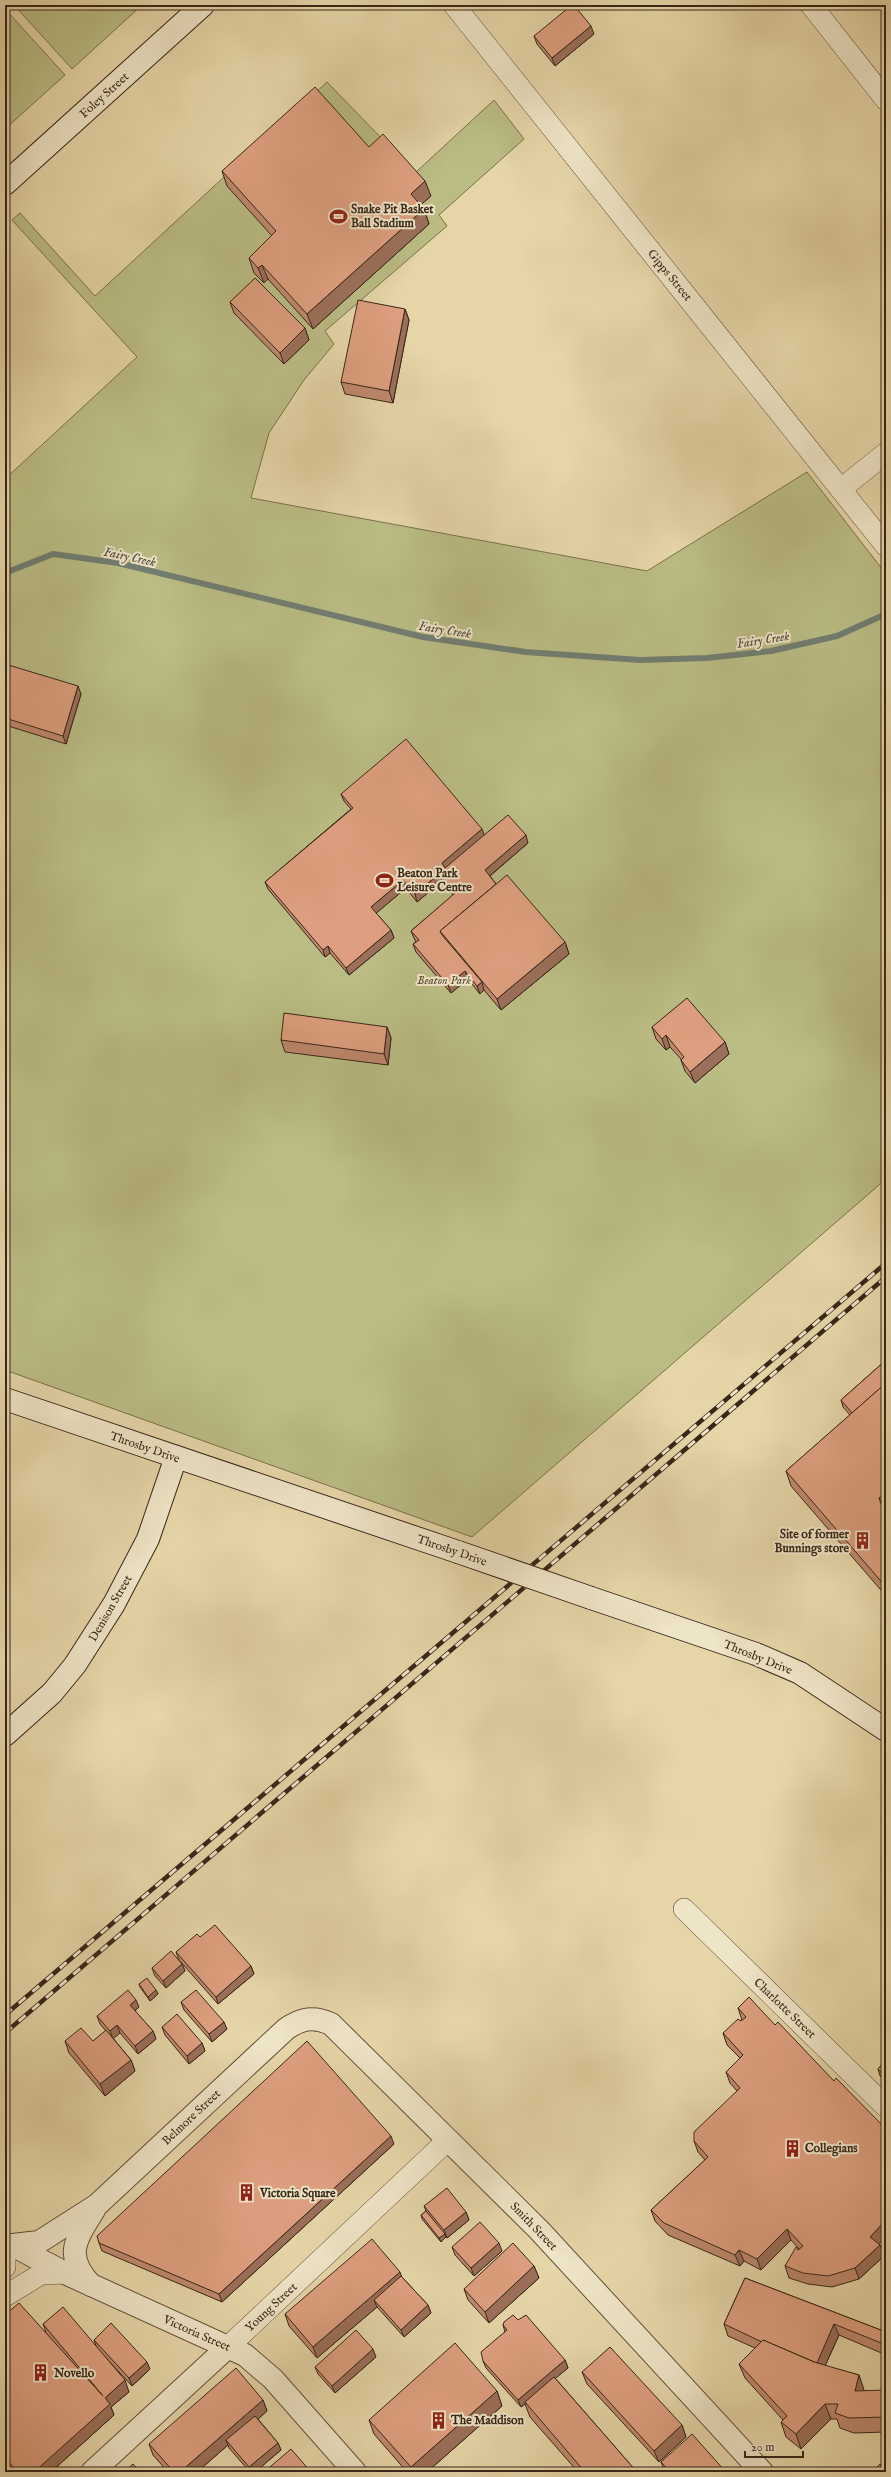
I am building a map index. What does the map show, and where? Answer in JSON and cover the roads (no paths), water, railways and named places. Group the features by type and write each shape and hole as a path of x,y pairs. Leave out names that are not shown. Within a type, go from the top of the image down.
{"street":[{"name":"Foley Street","path":"5,184 203,5"},
{"name":"Gipps Street","path":"454,5 886,546"},
{"path":"811,5 886,100"},
{"path":"841,489 886,453"},
{"name":"Throsby Drive","path":"5,1399 756,1654 800,1673 886,1730"},
{"name":"Denison Street","path":"5,1735 52,1693 66,1676 114,1604 148,1538 176,1457"},
{"name":"Charlotte Street","path":"684,1909 886,2106"},
{"name":"Smith Street","path":"286,2029 297,2021 309,2018 320,2019 331,2024 539,2230 762,2472"},
{"name":"Belmore Street","path":"8,2245 39,2242 97,2205 286,2029"},
{"name":"Young Street","path":"92,2472 229,2346 448,2140"},
{"name":"Belmore Street","path":"90,2284 76,2266 74,2254 80,2231 97,2205"},
{"path":"5,2267 8,2245"},
{"name":"Victoria Street","path":"8,2245 65,2273 229,2346 254,2362 273,2379 355,2472"},
{"path":"5,2296 41,2274 65,2273"}],"waterway":[{"name":"Fairy Creek","path":"5,573 53,554 118,563 423,637 526,652 640,660 707,658 771,651 837,636 886,614"}],"railway":[{"path":"5,2015 886,1263"},
{"path":"5,2033 886,1277"}],"place":[{"name":"Snake Pit Basket Ball Stadium","path":"338,216"},
{"name":"Beaton Park Leisure Centre","path":"384,880"},
{"name":"Site of former Bunnings store","path":"862,1541"},
{"name":"Collegians","path":"792,2148"},
{"name":"Victoria Square","path":"247,2193"},
{"name":"Novello","path":"41,2373"},
{"name":"The Maddison","path":"438,2420"}],"park label":[{"name":"Beaton Park","path":"444,980"}]}
